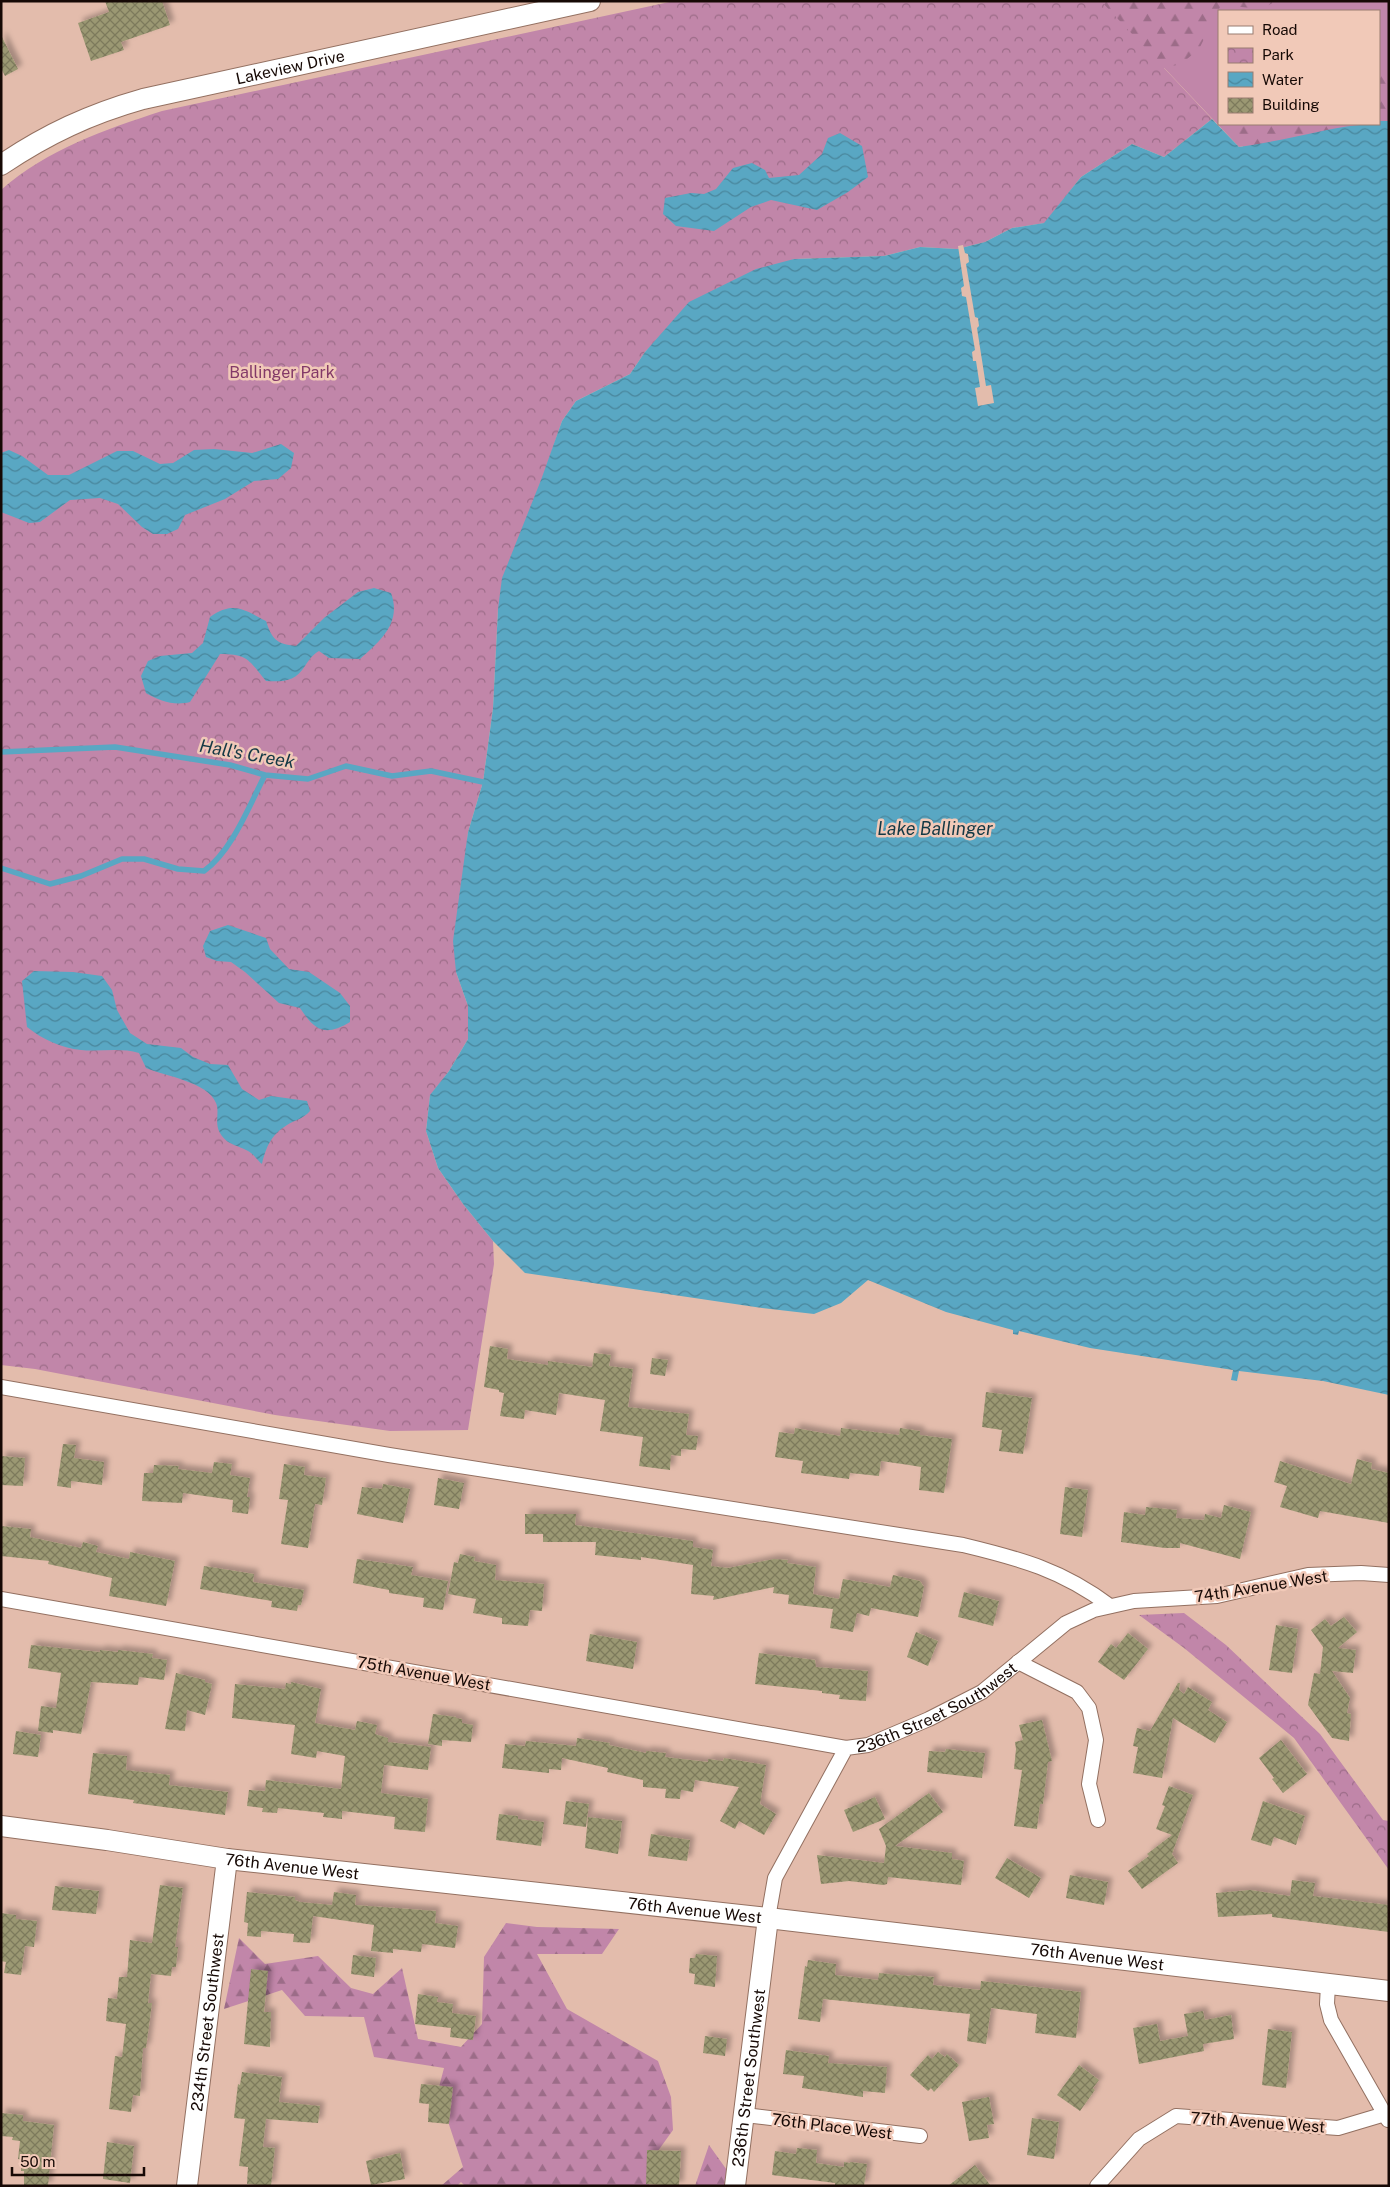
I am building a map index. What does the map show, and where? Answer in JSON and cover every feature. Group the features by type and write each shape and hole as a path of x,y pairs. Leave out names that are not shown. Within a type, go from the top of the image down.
{"street":[{"name":"Lakeview Drive","path":"1,165 37,142 74,122 110,108 590,1"},
{"path":"1,1388 389,1455 963,1545 1034,1564 1074,1581 1110,1606"},
{"name":"74th Avenue West","path":"1134,1601 1217,1596 1308,1575 1361,1573 1389,1575"},
{"name":"75th Avenue West","path":"1,1598 846,1748"},
{"name":"236th Street Southwest","path":"735,2186 768,1918 775,1878 846,1748 868,1746 929,1719 982,1692 1066,1623 1094,1610 1134,1601"},
{"path":"1018,1662 1077,1692 1089,1708 1096,1740 1090,1784 1098,1820"},
{"name":"76th Avenue West","path":"1,1826 227,1859 768,1918 1389,1991"},
{"name":"234th Street Southwest","path":"187,2186 227,1859"},
{"path":"1328,1984 1327,2004 1331,2020 1387,2117"},
{"name":"76th Place West","path":"745,2115 920,2136"},
{"name":"77th Avenue West","path":"1097,2186 1139,2139 1176,2116 1338,2128 1387,2117"}],"green space":[{"name":"Ballinger Park","path":"674,1 1101,1 1212,119 1164,157 1132,144 1081,177 1045,223 1012,228 985,242 957,249 920,247 884,256 794,259 665,331 645,352 630,374 576,401 562,421 498,609 493,708 483,782 468,832 456,972 468,1006 468,1039 449,1071 430,1096 426,1131 438,1168 463,1204 493,1241 494,1264 468,1430 390,1431 275,1415 35,1369 1,1365 1,190 38,163 77,142 162,111"},
{"path":"1087,1 1276,1 1262,9 1221,5 1199,49 1181,64 1160,69"},
{"path":"1101,1 1389,1 1389,121 1380,121 1380,10 1218,10 1218,125"},
{"path":"1389,67 1389,127 1247,151 1223,125 1380,125 1380,69"},
{"path":"1218,125 1351,125 1239,147"},
{"path":"1184,1613 1226,1645 1320,1734 1383,1820 1389,1821 1389,1870 1294,1738 1184,1648 1139,1615"},
{"path":"506,1923 537,1927 619,1929 602,1954 537,1954 567,2009 658,2061 671,2097 673,2130 650,2162 649,2186 465,2186 461,2182 457,2186 441,2186 463,2167 438,2091 444,2068 374,2057 364,2017 305,2016 282,1990 224,2009 239,1938 265,1964 318,1956 351,1988 373,1994 402,1968 418,2039 461,2047 482,2024 484,1957"},
{"path":"709,2145 729,2173 726,2186 695,2186"}],"water":[{"name":"Lake Ballinger","path":"1212,119 1239,147 1336,128 1357,125 1380,125 1380,121 1389,121 1389,1395 1323,1381 1239,1371 1237,1381 1231,1380 1233,1370 1090,1348 1019,1331 1018,1335 1013,1334 1013,1330 946,1312 868,1280 841,1303 814,1314 525,1273 493,1241 463,1204 438,1168 426,1131 430,1095 449,1071 468,1039 468,1006 456,972 453,941 468,832 483,782 493,708 498,609 502,578 562,421 576,401 630,374 645,352 689,302 756,269 794,259 884,256 920,247 957,249 985,242 1012,228 1044,223 1081,177 1132,144 1164,157"},
{"path":"840,133 862,146 868,177 848,192 817,210 771,200 751,207 714,231 676,226 663,214 665,198 691,193 704,194 716,189 733,168 752,163 765,170 769,178 799,175 822,154 828,138"},
{"path":"281,444 294,453 291,468 278,479 254,481 225,499 185,515 178,529 167,534 153,534 142,527 118,504 100,498 70,500 40,522 29,523 1,512 1,453 9,450 22,456 48,475 69,475 117,451 133,451 160,464 173,463 194,450 214,449 252,453"},
{"path":"374,588 391,593 394,613 387,630 360,659 329,658 319,651 314,654 293,678 283,681 266,681 252,664 243,657 220,654 190,702 167,702 146,693 141,676 148,661 160,656 192,653 203,643 210,617 218,612 225,609 238,608 251,613 266,621 270,632 276,640 284,644 296,646 324,618 358,592"},
{"path":"228,925 266,938 270,949 289,969 309,972 340,993 350,1006 350,1022 334,1029 321,1029 305,1016 300,1008 279,1003 231,962 217,961 206,957 203,946 210,931"},
{"path":"34,971 73,972 102,976 112,990 117,1010 130,1033 147,1044 181,1048 193,1057 210,1064 228,1065 242,1089 259,1100 271,1096 307,1101 310,1111 305,1116 287,1125 273,1137 267,1147 262,1164 251,1153 223,1138 217,1125 216,1103 204,1090 185,1081 146,1068 139,1053 125,1050 74,1049 45,1039 27,1027 22,981"}],"pier":[{"path":"963,245 965,253 968,254 969,262 966,264 975,317 978,318 979,326 977,328 986,386 991,385 994,403 978,406 975,388 980,387 976,361 973,361 972,352 975,350 966,297 962,296 961,288 964,286 958,246"}],"building":[{"path":"105,1 162,1 170,25 121,42 124,50 91,61 78,23 109,12"},
{"path":"1,35 18,69 5,76 1,68"},
{"path":"490,1346 508,1349 507,1359 548,1365 548,1361 592,1367 594,1353 611,1355 609,1366 633,1369 628,1407 689,1414 686,1435 698,1436 696,1450 681,1449 681,1456 671,1455 670,1470 639,1466 643,1437 600,1431 605,1400 559,1393 556,1415 525,1410 524,1419 500,1416 504,1393 484,1387"},
{"path":"652,1358 668,1360 665,1376 650,1374"},
{"path":"986,1392 1032,1398 1023,1454 999,1451 1002,1430 982,1427"},
{"path":"795,1428 840,1436 841,1428 899,1435 900,1428 920,1431 920,1435 952,1439 944,1493 919,1490 921,1467 881,1461 879,1476 850,1473 849,1479 801,1473 803,1461 775,1457 779,1432 794,1434"},
{"path":"63,1444 76,1445 74,1458 104,1462 102,1485 71,1481 71,1488 57,1486"},
{"path":"1,1456 25,1458 23,1486 1,1485"},
{"path":"1357,1459 1372,1463 1371,1469 1389,1473 1389,1523 1320,1511 1318,1518 1280,1507 1287,1486 1274,1482 1280,1461 1351,1484"},
{"path":"214,1462 232,1464 230,1475 250,1478 247,1497 250,1497 248,1514 232,1512 233,1500 183,1493 182,1503 142,1501 144,1473 153,1473 154,1465 179,1466 178,1469 212,1473"},
{"path":"284,1464 305,1467 304,1475 326,1478 322,1505 315,1504 308,1548 281,1544 288,1500 279,1499"},
{"path":"438,1478 464,1483 459,1509 434,1505"},
{"path":"383,1484 410,1489 403,1523 357,1514 362,1487 382,1489"},
{"path":"1065,1487 1088,1490 1082,1537 1060,1534"},
{"path":"1224,1505 1251,1512 1240,1559 1180,1543 1180,1548 1165,1548 1121,1542 1124,1512 1145,1515 1146,1507 1177,1510 1176,1518 1204,1520 1205,1514 1221,1518"},
{"path":"525,1514 576,1514 575,1525 693,1541 693,1547 713,1550 711,1566 728,1568 774,1559 788,1560 787,1563 816,1567 813,1594 839,1599 843,1579 890,1587 893,1575 920,1581 924,1587 918,1617 871,1608 869,1616 857,1613 853,1632 830,1628 833,1609 788,1604 789,1595 773,1593 774,1587 713,1600 714,1596 691,1594 693,1565 641,1557 641,1560 595,1555 596,1542 543,1542 543,1534 525,1534"},
{"path":"1,1526 31,1529 30,1537 81,1548 83,1542 98,1546 96,1552 129,1559 130,1552 175,1561 166,1606 109,1596 112,1578 48,1564 49,1561 1,1556"},
{"path":"460,1554 475,1557 474,1561 496,1565 495,1580 544,1584 542,1611 530,1610 528,1626 502,1624 502,1618 473,1613 476,1599 448,1594 454,1562 458,1563"},
{"path":"357,1559 413,1567 411,1575 448,1581 443,1610 423,1607 424,1598 389,1593 389,1590 353,1583"},
{"path":"204,1566 254,1574 253,1582 304,1590 301,1605 298,1605 297,1611 271,1607 272,1601 200,1589"},
{"path":"964,1592 999,1601 993,1626 958,1617"},
{"path":"1344,1617 1357,1632 1338,1648 1356,1650 1353,1673 1332,1671 1350,1698 1347,1713 1351,1714 1349,1741 1332,1738 1308,1705 1314,1673 1320,1674 1323,1647 1311,1630 1325,1619 1331,1626"},
{"path":"1276,1625 1298,1629 1292,1673 1269,1670"},
{"path":"916,1632 938,1641 928,1666 907,1657"},
{"path":"1128,1633 1148,1649 1124,1680 1098,1662 1111,1644 1116,1648"},
{"path":"590,1634 637,1642 633,1669 586,1661"},
{"path":"31,1645 100,1652 100,1650 118,1652 118,1650 153,1654 152,1658 167,1660 164,1680 139,1677 138,1685 91,1682 81,1734 53,1730 53,1733 38,1731 41,1706 56,1708 61,1673 28,1668"},
{"path":"759,1653 815,1660 816,1667 868,1671 866,1701 839,1699 840,1695 822,1693 822,1691 755,1684"},
{"path":"176,1673 205,1680 205,1682 212,1684 205,1715 187,1710 185,1731 165,1729"},
{"path":"291,1682 321,1689 315,1723 355,1730 357,1721 377,1725 375,1734 388,1738 388,1742 431,1747 428,1770 384,1765 381,1793 428,1799 425,1832 394,1829 395,1817 342,1811 342,1819 323,1817 324,1813 278,1808 277,1813 262,1812 263,1808 247,1806 249,1790 265,1791 266,1780 341,1789 345,1756 317,1751 316,1758 291,1754 295,1725 232,1718 235,1684 285,1689 286,1683 291,1684"},
{"path":"1178,1683 1180,1683 1179,1690 1184,1694 1188,1687 1212,1702 1208,1710 1227,1722 1215,1743 1173,1718 1162,1778 1133,1773 1138,1747 1133,1746 1137,1728 1150,1731"},
{"path":"433,1714 456,1717 462,1719 462,1723 473,1725 471,1742 442,1740 442,1746 428,1744"},
{"path":"1042,1720 1052,1761 1048,1762 1043,1804 1040,1804 1037,1829 1014,1826 1022,1770 1014,1769 1015,1742 1023,1740 1019,1725"},
{"path":"16,1731 41,1735 38,1757 13,1754"},
{"path":"577,1738 610,1743 609,1745 646,1753 646,1751 666,1753 665,1757 708,1762 708,1759 723,1761 724,1758 766,1765 760,1804 776,1814 764,1835 739,1821 735,1829 720,1821 739,1787 695,1780 693,1792 681,1790 680,1799 665,1798 666,1789 643,1787 643,1780 607,1772 608,1768 562,1758 561,1770 549,1769 549,1773 502,1768 505,1744 525,1746 526,1741 576,1746"},
{"path":"1281,1740 1307,1774 1283,1793 1259,1758"},
{"path":"946,1749 985,1753 982,1778 927,1772 929,1751 945,1752"},
{"path":"93,1753 127,1756 126,1770 170,1775 169,1785 228,1792 225,1815 133,1803 134,1800 88,1794"},
{"path":"1169,1786 1193,1795 1172,1854 1178,1863 1142,1889 1128,1871 1149,1856 1147,1854 1172,1835 1156,1829 1165,1806 1162,1805"},
{"path":"929,1793 943,1812 895,1846 952,1853 952,1859 964,1861 961,1885 888,1877 887,1884 883,1885 849,1881 821,1884 817,1855 884,1863 886,1846 879,1829"},
{"path":"875,1797 885,1819 853,1832 844,1810"},
{"path":"566,1801 589,1804 586,1827 563,1824"},
{"path":"1263,1801 1305,1816 1296,1845 1274,1837 1271,1846 1251,1840"},
{"path":"499,1814 518,1816 518,1819 544,1822 541,1846 496,1840"},
{"path":"588,1817 622,1821 618,1854 585,1848"},
{"path":"651,1834 690,1840 687,1861 648,1856"},
{"path":"1007,1858 1041,1878 1029,1898 995,1878"},
{"path":"1070,1875 1108,1882 1104,1905 1066,1898"},
{"path":"1292,1880 1315,1883 1313,1896 1389,1905 1389,1932 1272,1917 1272,1914 1218,1917 1216,1893 1250,1890 1290,1896"},
{"path":"160,1885 183,1888 175,1947 178,1947 176,1967 172,1967 171,1976 151,1974 148,2003 152,2003 146,2048 143,2048 140,2096 133,2095 131,2112 109,2109 115,2056 122,2057 126,2024 106,2021 108,1998 117,1999 119,1977 127,1977 130,1940 152,1943"},
{"path":"55,1886 99,1891 96,1914 52,1910"},
{"path":"247,1892 295,1897 295,1900 300,1902 332,1905 334,1892 356,1895 355,1905 436,1911 435,1923 458,1926 455,1948 422,1944 421,1952 393,1949 393,1953 371,1951 374,1925 313,1916 310,1943 293,1942 294,1934 261,1931 261,1937 247,1936 248,1923 244,1922"},
{"path":"1,1913 16,1915 16,1919 37,1921 34,1947 25,1946 21,1975 4,1973 6,1962 1,1961"},
{"path":"696,1954 717,1956 715,1987 694,1984 695,1974 689,1973 690,1958 695,1958"},
{"path":"353,1955 376,1958 374,1977 351,1974"},
{"path":"808,1960 836,1964 835,1975 878,1980 879,1973 911,1975 934,1977 933,1985 980,1990 981,1981 1081,1992 1076,2038 1035,2033 1037,2014 991,2008 986,2044 967,2041 970,2014 823,1999 820,2022 798,2019 805,1966 807,1967"},
{"path":"251,1969 268,1971 264,2012 271,2012 270,2047 244,2044"},
{"path":"418,1994 438,1997 437,2002 453,2004 452,2013 476,2016 473,2040 450,2037 451,2028 415,2024"},
{"path":"1203,2011 1205,2020 1231,2015 1234,2039 1203,2044 1204,2051 1139,2064 1133,2028 1157,2024 1160,2041 1188,2036 1184,2014"},
{"path":"1268,2029 1292,2032 1286,2088 1262,2085"},
{"path":"705,2036 727,2039 725,2056 703,2053"},
{"path":"786,2050 829,2056 828,2063 887,2067 885,2093 863,2091 863,2097 802,2088 804,2076 783,2074"},
{"path":"938,2052 945,2057 947,2054 959,2065 934,2092 931,2088 928,2091 910,2075 928,2055 932,2059"},
{"path":"1079,2065 1099,2080 1093,2088 1095,2090 1080,2111 1057,2095"},
{"path":"242,2072 282,2077 279,2102 320,2106 318,2123 266,2119 263,2147 275,2148 271,2186 247,2184 248,2167 239,2166 245,2119 234,2118 238,2084 240,2085"},
{"path":"421,2084 453,2087 449,2124 428,2122 429,2104 419,2103"},
{"path":"989,2097 994,2124 987,2125 989,2138 969,2141 962,2102"},
{"path":"1,2113 23,2115 23,2121 54,2125 48,2186 24,2186 24,2171 21,2171 22,2160 18,2159 20,2141 12,2140 13,2137 1,2136"},
{"path":"1032,2118 1059,2122 1054,2159 1027,2155"},
{"path":"107,2142 134,2146 130,2183 103,2179"},
{"path":"797,2148 817,2150 816,2163 844,2167 844,2162 867,2164 864,2186 835,2186 835,2183 772,2175 775,2151 796,2154"},
{"path":"647,2150 681,2151 679,2186 646,2184"},
{"path":"400,2153 405,2179 371,2185 366,2161"},
{"path":"975,2165 991,2186 948,2186"}],"waterway":[{"name":"Hall's Creek","path":"1,752 115,747 230,765 265,775 308,779 346,766 392,776 431,771 483,782"},
{"path":"1,868 50,884 81,876 122,859 144,859 178,869 204,871 223,852 231,840 265,775"}]}
